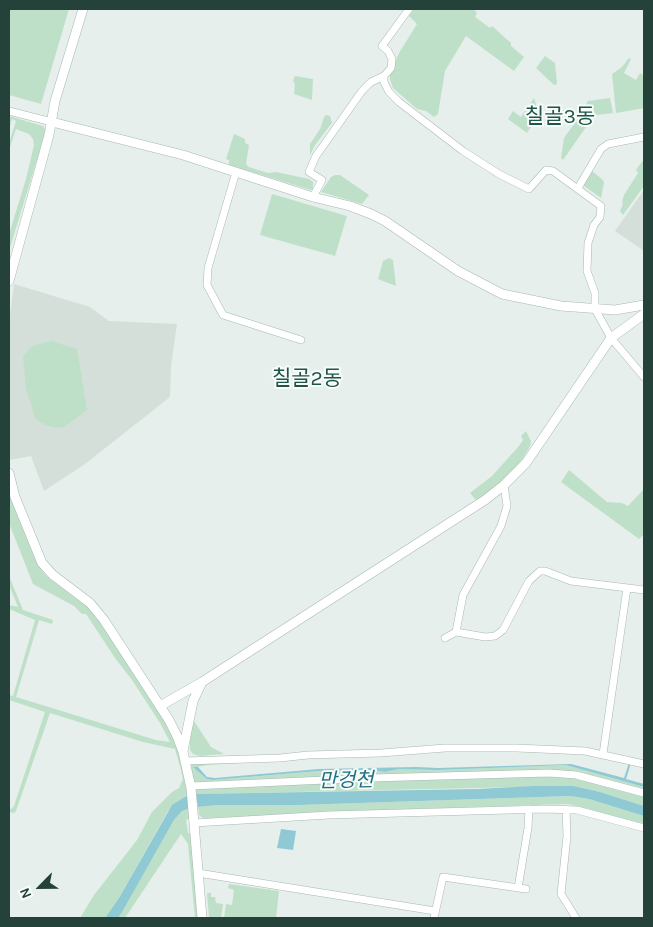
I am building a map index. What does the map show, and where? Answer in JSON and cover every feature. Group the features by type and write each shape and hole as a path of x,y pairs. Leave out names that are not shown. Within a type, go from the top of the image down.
{"street":[{"path":"9,282 52,122 55,101 83,9"},
{"path":"313,197 322,180 309,172 316,156 362,91 371,82 384,76 391,68 392,59 388,51 382,46 408,9"},
{"path":"384,76 384,82 389,92 399,102 463,151 499,174 529,189 546,170 554,172 601,206 600,217 594,224 588,243 586,271 595,293 595,309 611,338 644,377"},
{"path":"9,111 183,155 313,197 350,206 386,221 458,271 502,294 561,306 595,309 615,310 644,305"},
{"path":"578,188 601,149 608,144 644,136"},
{"path":"236,172 208,268 207,285 223,316 301,340"},
{"path":"160,706 202,682 486,500 526,464 611,338 644,314"},
{"path":"9,473 12,496 42,563 53,576 90,603 104,620 160,706 177,736 191,787 202,918"},
{"path":"456,632 463,595 501,526 507,506 504,485"},
{"path":"445,638 456,632 485,637 495,636 503,630 529,581 540,571 572,581 644,590"},
{"path":"603,754 627,588"},
{"path":"184,756 193,701 202,682"},
{"path":"184,756 280,758 445,748 565,749 603,754 644,764"},
{"path":"191,787 371,778 549,773 583,776 644,793"},
{"path":"198,873 435,914 443,877 522,888 529,809"},
{"path":"194,820 566,809 578,810 644,828"},
{"path":"566,809 568,836 561,894 576,918"}],"shaded area":[{"path":"644,190 644,251 615,231"},
{"path":"14,284 90,307 109,321 177,324 171,366 170,397 85,464 44,491 31,456 10,460 9,454 9,323"}],"green space":[{"path":"9,9 69,9 41,104 9,95"},
{"path":"414,9 474,9 477,13 475,17 490,28 492,26 524,57 514,71 466,36 445,71 438,114 434,117 426,111 417,109 393,88 390,79 390,73 399,53 417,24 409,16"},
{"path":"545,56 555,63 557,84 554,85 536,68"},
{"path":"629,58 631,59 624,73 636,80 640,73 644,74 644,108 616,113 612,74 622,67"},
{"path":"295,76 313,79 312,100 294,94 295,84 293,81"},
{"path":"534,98 538,111 531,120 534,122 527,133 508,119 513,111 521,117"},
{"path":"610,98 613,113 589,116 582,111 588,101"},
{"path":"582,113 591,120 563,160 561,158 564,138"},
{"path":"326,115 330,116 332,123 315,145 310,155 310,144 320,129"},
{"path":"9,116 43,126 46,130 9,251 9,234 34,145 33,139 29,134 16,129 9,150 9,143 16,121 12,119 9,130"},
{"path":"234,134 245,139 245,143 249,145 246,164 249,167 268,173 276,172 309,179 313,182 313,189 311,190 229,165 229,160 226,159"},
{"path":"644,159 644,186 623,215 620,211 624,195 638,173 636,170"},
{"path":"592,171 604,183 601,198 584,186"},
{"path":"340,175 369,195 362,204 321,192 331,177"},
{"path":"272,194 347,216 335,256 260,235"},
{"path":"389,258 393,260 396,286 378,279 383,261"},
{"path":"51,341 77,349 87,410 64,427 56,428 40,422 35,417 26,389 23,357 35,345"},
{"path":"526,431 531,441 523,458 513,471 496,487 477,500 475,499 470,493 492,476 519,446 523,440 521,436"},
{"path":"569,470 607,502 622,503 628,506 644,489 644,534 639,539 561,482"},
{"path":"9,497 13,500 34,556 42,571 97,617 169,726 179,748 188,795 168,811 119,898 105,918 80,918 94,895 137,840 152,812 172,792 179,788 183,779 181,770 175,749 143,742 50,713 16,811 14,813 9,812 9,808 11,809 14,806 45,712 9,700 9,695 13,696 35,620 9,609 9,605 18,607 9,585 9,576 23,610 53,620 52,624 39,620 16,697 156,740 170,742 132,680 86,614 82,614 74,606 33,584 9,523"},
{"path":"194,721 211,747 224,754 200,756 193,754 190,750 190,736"},
{"path":"531,749 580,751 644,765 644,767 585,754 525,750 353,756 207,765 193,768 197,769 207,779 212,780 319,771 373,770 385,772 399,769 438,770 566,765 644,787 644,792 577,774 549,772 194,784 191,766 193,763 218,761 434,751"},
{"path":"576,776 644,794 644,806 600,792 567,786 196,794 196,788 351,779"},
{"path":"570,796 589,799 644,816 644,826 568,804 203,818 199,815 198,807 218,805 298,805"},
{"path":"190,808 190,818 186,820 188,833 193,834 200,918 195,918 188,844 181,834 125,918 118,918 174,820 182,811"},
{"path":"229,884 279,891 276,918 224,918 226,904 232,905 234,890 228,888"},
{"path":"207,893 211,893 211,897 215,897 216,903 223,904 221,918 209,918"}],"water":[{"path":"629,763 631,763 626,779 644,784 644,787 566,765 438,770 399,769 385,772 373,770 319,771 212,780 207,779 193,767 198,767 207,777 215,778 319,769 571,764 624,778"},
{"path":"573,786 600,792 644,806 644,816 589,799 570,796 198,807 196,794 477,789"},
{"path":"188,795 190,808 182,811 174,820 118,918 105,918 119,898 172,805"},
{"path":"281,829 296,831 293,850 277,848"}],"district":[{"name":"칠골3동","path":"560,117"},
{"name":"칠골2동","path":"307,379"}],"water label":[{"name":"만겅천","path":"346,781"}]}
